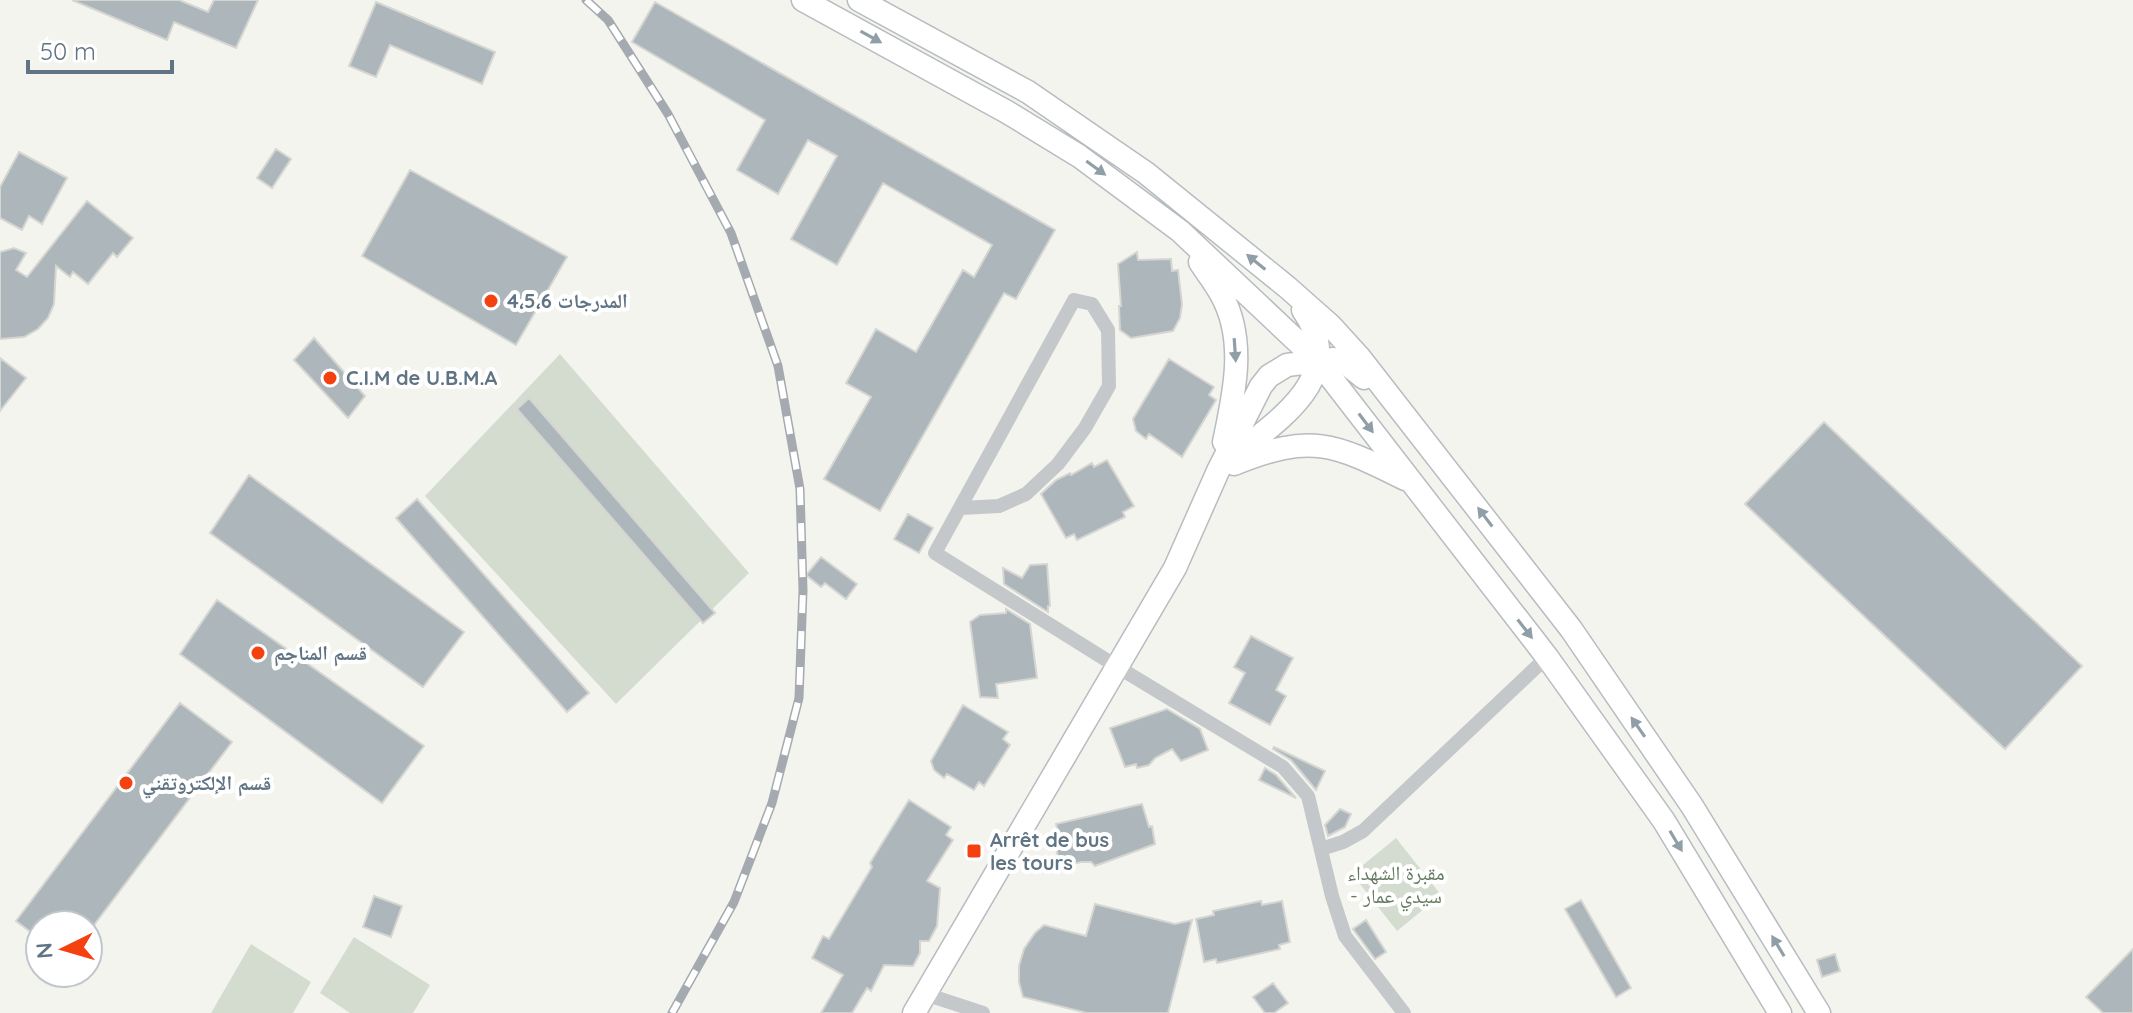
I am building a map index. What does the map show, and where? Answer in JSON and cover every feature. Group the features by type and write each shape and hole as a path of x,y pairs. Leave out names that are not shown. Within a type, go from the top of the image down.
{"main road":[{"path":"803,0 1007,112 1079,156 1180,231 1318,361 1547,657 1664,821 1780,1013"},
{"path":"859,0 1028,92 1090,133 1146,173 1330,325 1360,358 1579,642 1692,806 1819,1013"},
{"path":"1180,231 1223,296 1232,322 1237,352 1236,384 1218,471"},
{"path":"1218,471 1301,397 1315,378 1318,361 1316,332 1287,287"},
{"path":"920,1004 1175,568 1218,471 1261,386 1269,376 1287,365 1334,359 1344,362 1395,403"},
{"path":"1218,471 1270,450 1317,445 1354,454 1412,483"}],"street":[{"path":"961,508 999,506 1026,494 1058,464 1085,428 1109,386 1108,330 1092,304 1074,300 935,553 1283,767 1308,796 1345,936 1404,1013"},
{"path":"1321,849 1363,831 1547,657"},
{"path":"920,1004 983,1013"}],"green space":[{"path":"560,354 749,573 616,704 425,496"},
{"name":"مقبرة الشهداء - سيدي عمار","path":"1396,838 1441,895 1397,931 1352,874"},
{"path":"354,937 430,985 413,1013 350,1013 320,993"},
{"path":"251,944 311,982 293,1013 211,1013"}],"building":[{"path":"72,0 179,0 208,12 214,0 258,0 236,48 174,22 167,40"},
{"path":"376,2 495,52 482,84 390,45 376,77 349,66"},
{"path":"655,2 1055,230 1016,299 1004,293 880,511 824,479 871,397 846,383 876,329 916,352 963,270 974,277 992,245 883,183 837,265 791,239 837,156 808,140 778,194 737,170 765,120 632,42"},
{"path":"276,149 291,159 272,188 257,178"},
{"path":"19,152 67,178 42,224 29,216 22,230 0,218 0,187"},
{"name":"المدرجات 4،5،6","path":"410,170 567,257 516,345 362,256"},
{"path":"87,201 133,238 117,257 113,253 88,284 73,272 70,277 56,266 54,304 48,318 38,329 24,337 0,339 0,252 14,248 26,253 16,270 27,277"},
{"path":"1137,252 1138,260 1171,259 1172,271 1178,270 1182,304 1180,318 1173,331 1131,338 1120,330 1118,264"},
{"name":"C.I.M de U.B.M.A","path":"314,338 365,396 348,418 294,360"},
{"path":"0,358 26,378 0,411"},
{"path":"1169,359 1214,387 1209,395 1216,400 1182,457 1149,434 1146,439 1136,431 1133,419"},
{"path":"529,398 715,613 703,623 517,409"},
{"path":"1824,422 2082,666 2005,749 1745,504"},
{"path":"1107,460 1134,506 1123,512 1125,517 1077,540 1074,534 1066,538 1041,494 1056,480 1092,463 1094,467"},
{"path":"249,475 464,632 423,687 210,533"},
{"path":"417,499 589,693 567,712 396,518"},
{"path":"908,514 933,528 919,553 894,539"},
{"path":"821,557 857,584 846,599 825,583 821,587 806,575"},
{"path":"1047,564 1048,612 1004,584 1003,568 1022,578 1030,565"},
{"path":"217,600 424,746 382,803 180,654"},
{"path":"1006,609 1030,624 1037,678 996,684 998,698 980,697 970,622 980,615 1006,613"},
{"path":"1251,636 1293,658 1276,690 1286,696 1270,725 1229,703 1245,673 1234,667"},
{"path":"180,703 232,742 104,912 104,909 25,909"},
{"path":"963,705 1008,732 1003,739 1010,745 984,786 979,782 974,790 947,774 944,778 934,770 931,761"},
{"path":"1167,709 1200,729 1208,750 1181,761 1172,749 1149,765 1125,767 1110,728"},
{"path":"1274,747 1325,771 1316,790 1291,760"},
{"path":"1265,768 1276,775 1296,798 1259,780"},
{"path":"909,800 951,827 946,835 953,840 927,881 940,888 937,926 929,941 920,941 920,953 913,966 884,965 871,991 867,988 852,1013 821,1013 843,975 812,958 823,936 829,939"},
{"path":"1142,804 1149,827 1152,826 1155,844 1095,866 1091,862 1081,862 1060,867 1056,847 1062,846 1056,824"},
{"path":"1340,809 1351,814 1345,827 1328,836 1325,825"},
{"path":"374,896 402,906 391,937 363,927"},
{"path":"1581,900 1631,988 1616,997 1565,909"},
{"path":"1261,901 1262,905 1282,901 1290,942 1279,945 1280,949 1217,963 1216,959 1204,962 1196,919 1214,915 1213,911"},
{"path":"1095,904 1175,924 1192,920 1168,1013 1087,1013 1023,997 1019,966 1024,949 1035,933 1044,925 1086,936"},
{"path":"24,910 24,927 16,921"},
{"path":"1366,920 1386,952 1375,959 1353,929"},
{"path":"2133,949 2133,1013 2103,1013 2086,997"},
{"path":"1835,954 1840,971 1822,977 1817,960"},
{"path":"1273,983 1288,1003 1274,1013 1265,1013 1253,997"}],"railway":[{"path":"586,0 608,20 668,114 731,233 778,366 800,489 803,590 799,698 772,803 734,902 672,1013"}],"place":[{"name":"المدرجات 4،5،6","path":"491,301"},
{"name":"C.I.M de U.B.M.A","path":"330,378"},
{"name":"قسم المناجم","path":"258,653"},
{"name":"قسم الإلكتروتقني","path":"126,783"},
{"name":"Arrêt de bus les tours","path":"974,851"}]}
